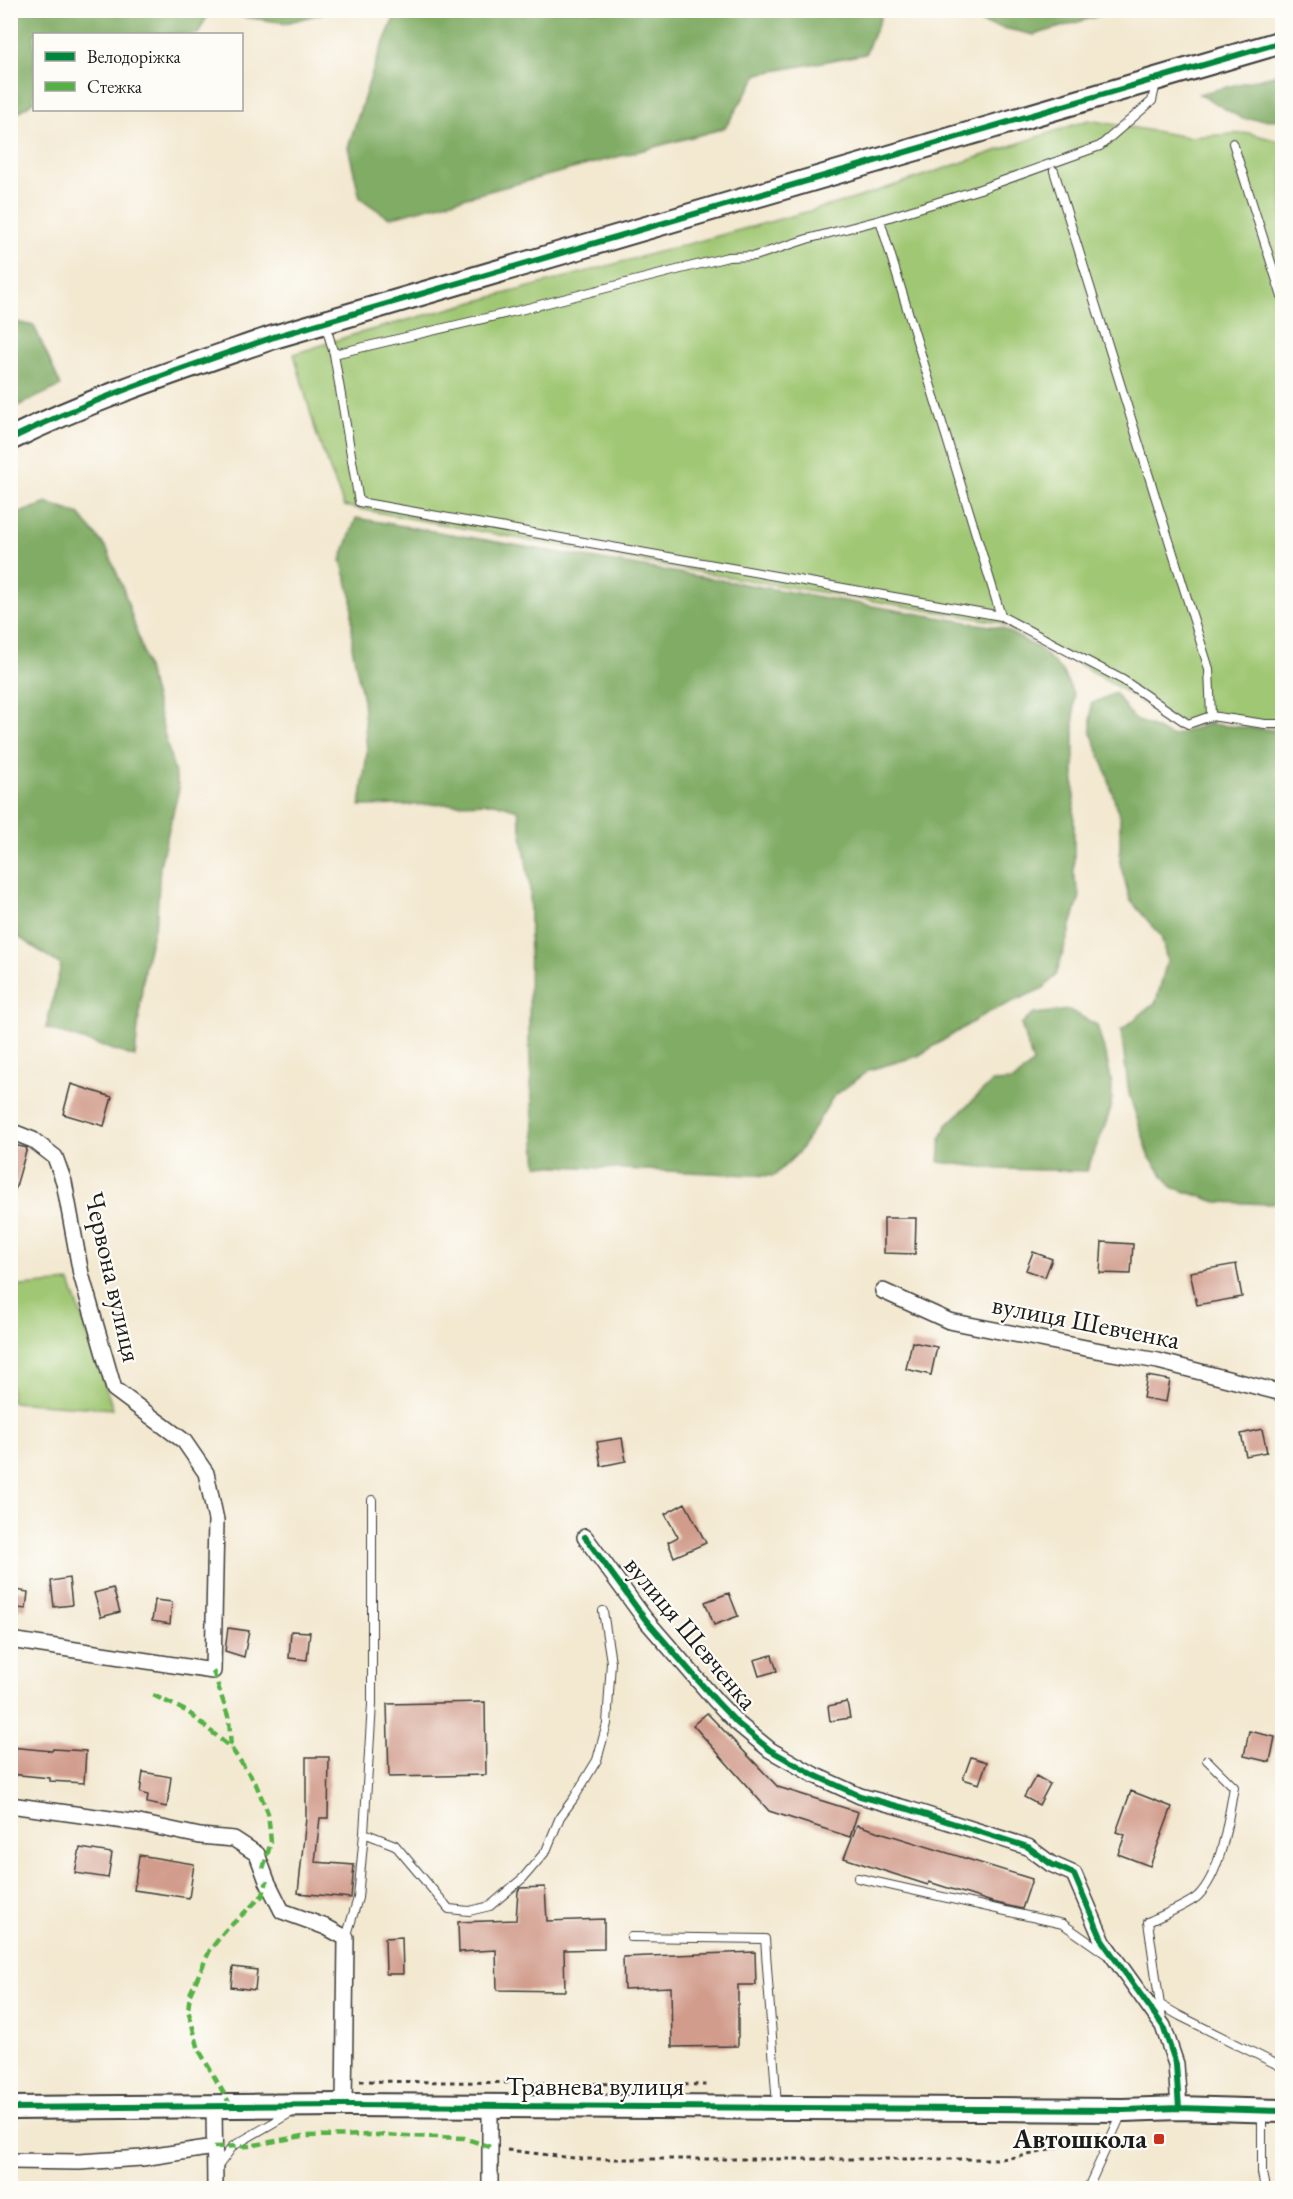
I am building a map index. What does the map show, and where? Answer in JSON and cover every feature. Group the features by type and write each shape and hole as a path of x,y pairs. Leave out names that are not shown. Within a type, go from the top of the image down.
{"street":[{"path":"10,439 53,418 140,383 274,337 1282,42"},
{"name":"Червона вулиця","path":"10,1131 33,1140 55,1157 64,1182 81,1274 114,1389 184,1441 206,1473 216,1520 213,1671 10,1640"},
{"name":"вулиця Шевченка","path":"884,1292 949,1321 1158,1361 1282,1393"},
{"name":"вулиця Шевченка","path":"585,1537 653,1628 723,1708 770,1750 814,1775 860,1796 1028,1847 1051,1864 1074,1874 1102,1942 1116,1961"},
{"path":"10,1805 139,1823 200,1836 234,1839 257,1854 282,1911 326,1927 346,1938 344,2105"},
{"path":"1116,1961 1163,2026 1176,2064 1179,2108"},
{"name":"Травнева вулиця","path":"10,2108 344,2105 777,2108 1120,2119 1179,2108 1272,2110"},
{"path":"214,2106 215,2188"},
{"path":"490,2106 490,2188"},
{"path":"10,2161 79,2162 142,2158 214,2147"}],"lane":[{"path":"334,354 728,257 755,256 807,238 880,220 980,189 1100,146 1152,101 1157,79"},
{"path":"1233,143 1282,297"},
{"path":"1054,171 1209,669 1211,716"},
{"path":"880,220 1001,616"},
{"path":"325,322 334,354 359,502 1001,616 1123,680 1188,724 1211,716 1265,724 1282,724"},
{"path":"346,1938 358,1898 372,1704 372,1500"},
{"path":"364,1833 395,1845 449,1909 469,1911 490,1906 523,1878 546,1851 560,1817 597,1760 607,1724 611,1662 603,1611"},
{"path":"1163,2026 1148,1922 1196,1897 1209,1881 1228,1823 1234,1787 1207,1760"},
{"path":"858,1878 1063,1924 1116,1961"},
{"path":"631,1937 765,1939 777,2108"},
{"path":"1160,2004 1179,2016 1282,2067"},
{"path":"215,2171 233,2146 303,2105"},
{"path":"1265,2188 1262,2173 1272,2110"},
{"path":"1088,2188 1120,2119"}],"path":[{"path":"346,2081 715,2085"},
{"path":"490,2147 582,2159 996,2159 1015,2158 1052,2150 1120,2119"}],"green space":[{"path":"11,10 332,10 286,23 209,12 198,33 33,33 33,102 11,118"},
{"path":"873,10 881,17 865,54 758,74 725,128 389,218 360,198 348,147 376,61 397,11"},
{"path":"960,11 1115,11 1034,35 985,24"},
{"path":"1282,73 1282,120 1243,119 1199,94"},
{"path":"1088,120 1188,137 1249,133 1282,142 1282,728 1217,719 1184,728 1092,671 999,622 688,570 344,506 317,436 294,354 356,334 854,199"},
{"path":"11,321 34,326 61,386 11,409"},
{"path":"47,503 79,514 107,549 124,591 142,649 179,789 160,865 157,916 144,969 135,1057 46,1028 61,965 11,932 11,516"},
{"path":"356,518 1002,628 1040,649 1062,671 1074,695 1074,877 1080,896 1056,975 1044,988 987,1013 918,1056 869,1070 833,1097 799,1152 774,1176 537,1165 529,1037 530,887 518,810 495,803 360,806 367,752 363,700 352,647 352,599 341,560"},
{"path":"1115,693 1133,718 1171,736 1209,724 1282,731 1282,1202 1269,1204 1217,1202 1172,1187 1150,1158 1129,1094 1121,1030 1156,1002 1167,961 1161,936 1130,900 1120,863 1120,819 1106,771 1091,732 1091,704"},
{"path":"1069,1010 1097,1025 1112,1083 1110,1111 1087,1171 1000,1169 939,1162 941,1138 947,1125 992,1082 1013,1081 1033,1063 1021,1024 1034,1014"},
{"path":"70,1282 113,1409 11,1402 10,1287"}],"building":[{"path":"71,1084 112,1097 104,1126 63,1114"},
{"path":"10,1144 27,1148 15,1190 10,1189"},
{"path":"884,1218 916,1218 915,1254 884,1253"},
{"path":"1102,1242 1133,1244 1131,1274 1100,1273"},
{"path":"1033,1252 1052,1259 1045,1277 1026,1270"},
{"path":"1236,1264 1242,1297 1197,1305 1190,1272"},
{"path":"912,1342 937,1347 931,1375 906,1369"},
{"path":"1147,1376 1170,1380 1166,1402 1143,1398"},
{"path":"1262,1429 1267,1452 1246,1456 1241,1434"},
{"path":"622,1438 626,1461 601,1466 597,1442"},
{"path":"685,1503 706,1543 674,1557 668,1542 678,1537 665,1514"},
{"path":"69,1578 72,1605 54,1607 51,1581"},
{"path":"113,1588 120,1612 101,1617 94,1593"},
{"path":"10,1589 28,1592 26,1609 10,1607"},
{"path":"729,1593 738,1616 714,1625 705,1602"},
{"path":"155,1600 172,1602 170,1624 152,1621"},
{"path":"228,1628 249,1631 244,1657 225,1651"},
{"path":"291,1631 310,1632 307,1660 289,1658"},
{"path":"772,1655 777,1671 759,1676 754,1660"},
{"path":"485,1702 486,1775 389,1777 387,1704"},
{"path":"847,1702 850,1718 830,1721 828,1706"},
{"path":"707,1713 778,1787 858,1812 850,1837 769,1811 693,1725"},
{"path":"1249,1731 1275,1737 1270,1762 1244,1756"},
{"path":"10,1747 86,1751 84,1783 50,1781 50,1778 10,1774"},
{"path":"306,1757 329,1757 328,1818 320,1818 315,1862 354,1865 351,1898 298,1893 306,1818"},
{"path":"971,1757 987,1762 979,1784 963,1779"},
{"path":"143,1772 171,1777 167,1807 147,1803 148,1795 140,1793"},
{"path":"1036,1776 1050,1784 1039,1805 1024,1797"},
{"path":"1131,1791 1172,1807 1150,1866 1118,1854 1125,1835 1116,1832"},
{"path":"857,1825 1032,1879 1022,1909 929,1882 928,1885 844,1858"},
{"path":"80,1848 112,1853 108,1878 75,1873"},
{"path":"139,1855 194,1864 189,1898 134,1890"},
{"path":"545,1887 547,1921 604,1919 604,1949 564,1950 565,1991 497,1990 496,1950 459,1952 458,1922 516,1920 520,1888"},
{"path":"402,1937 403,1974 386,1974 385,1938"},
{"path":"755,1952 756,1985 738,1985 738,2046 672,2047 671,1987 624,1989 623,1957"},
{"path":"233,1967 257,1970 255,1990 231,1987"}],"marked path":[{"path":"213,1671 229,1719 231,1748 255,1782 268,1813 271,1842 263,1869"},
{"path":"153,1695 188,1712 231,1748"},
{"path":"231,2106 199,2050 188,2010 190,1994 210,1950 225,1931 263,1895 267,1881"},
{"path":"214,2147 249,2146 303,2136 378,2135 464,2138 490,2147"}],"cycle path":[{"path":"10,439 107,396 274,337 1282,42"},
{"path":"585,1537 645,1619 716,1701 737,1723 770,1750 814,1775 860,1796 1028,1847 1051,1864 1074,1874 1103,1942 1163,2026 1176,2064 1179,2108"},
{"path":"10,2108 344,2105 1123,2110 1179,2108 1282,2111"}],"place":[{"name":"Автошкола","path":"1159,2139"}]}
